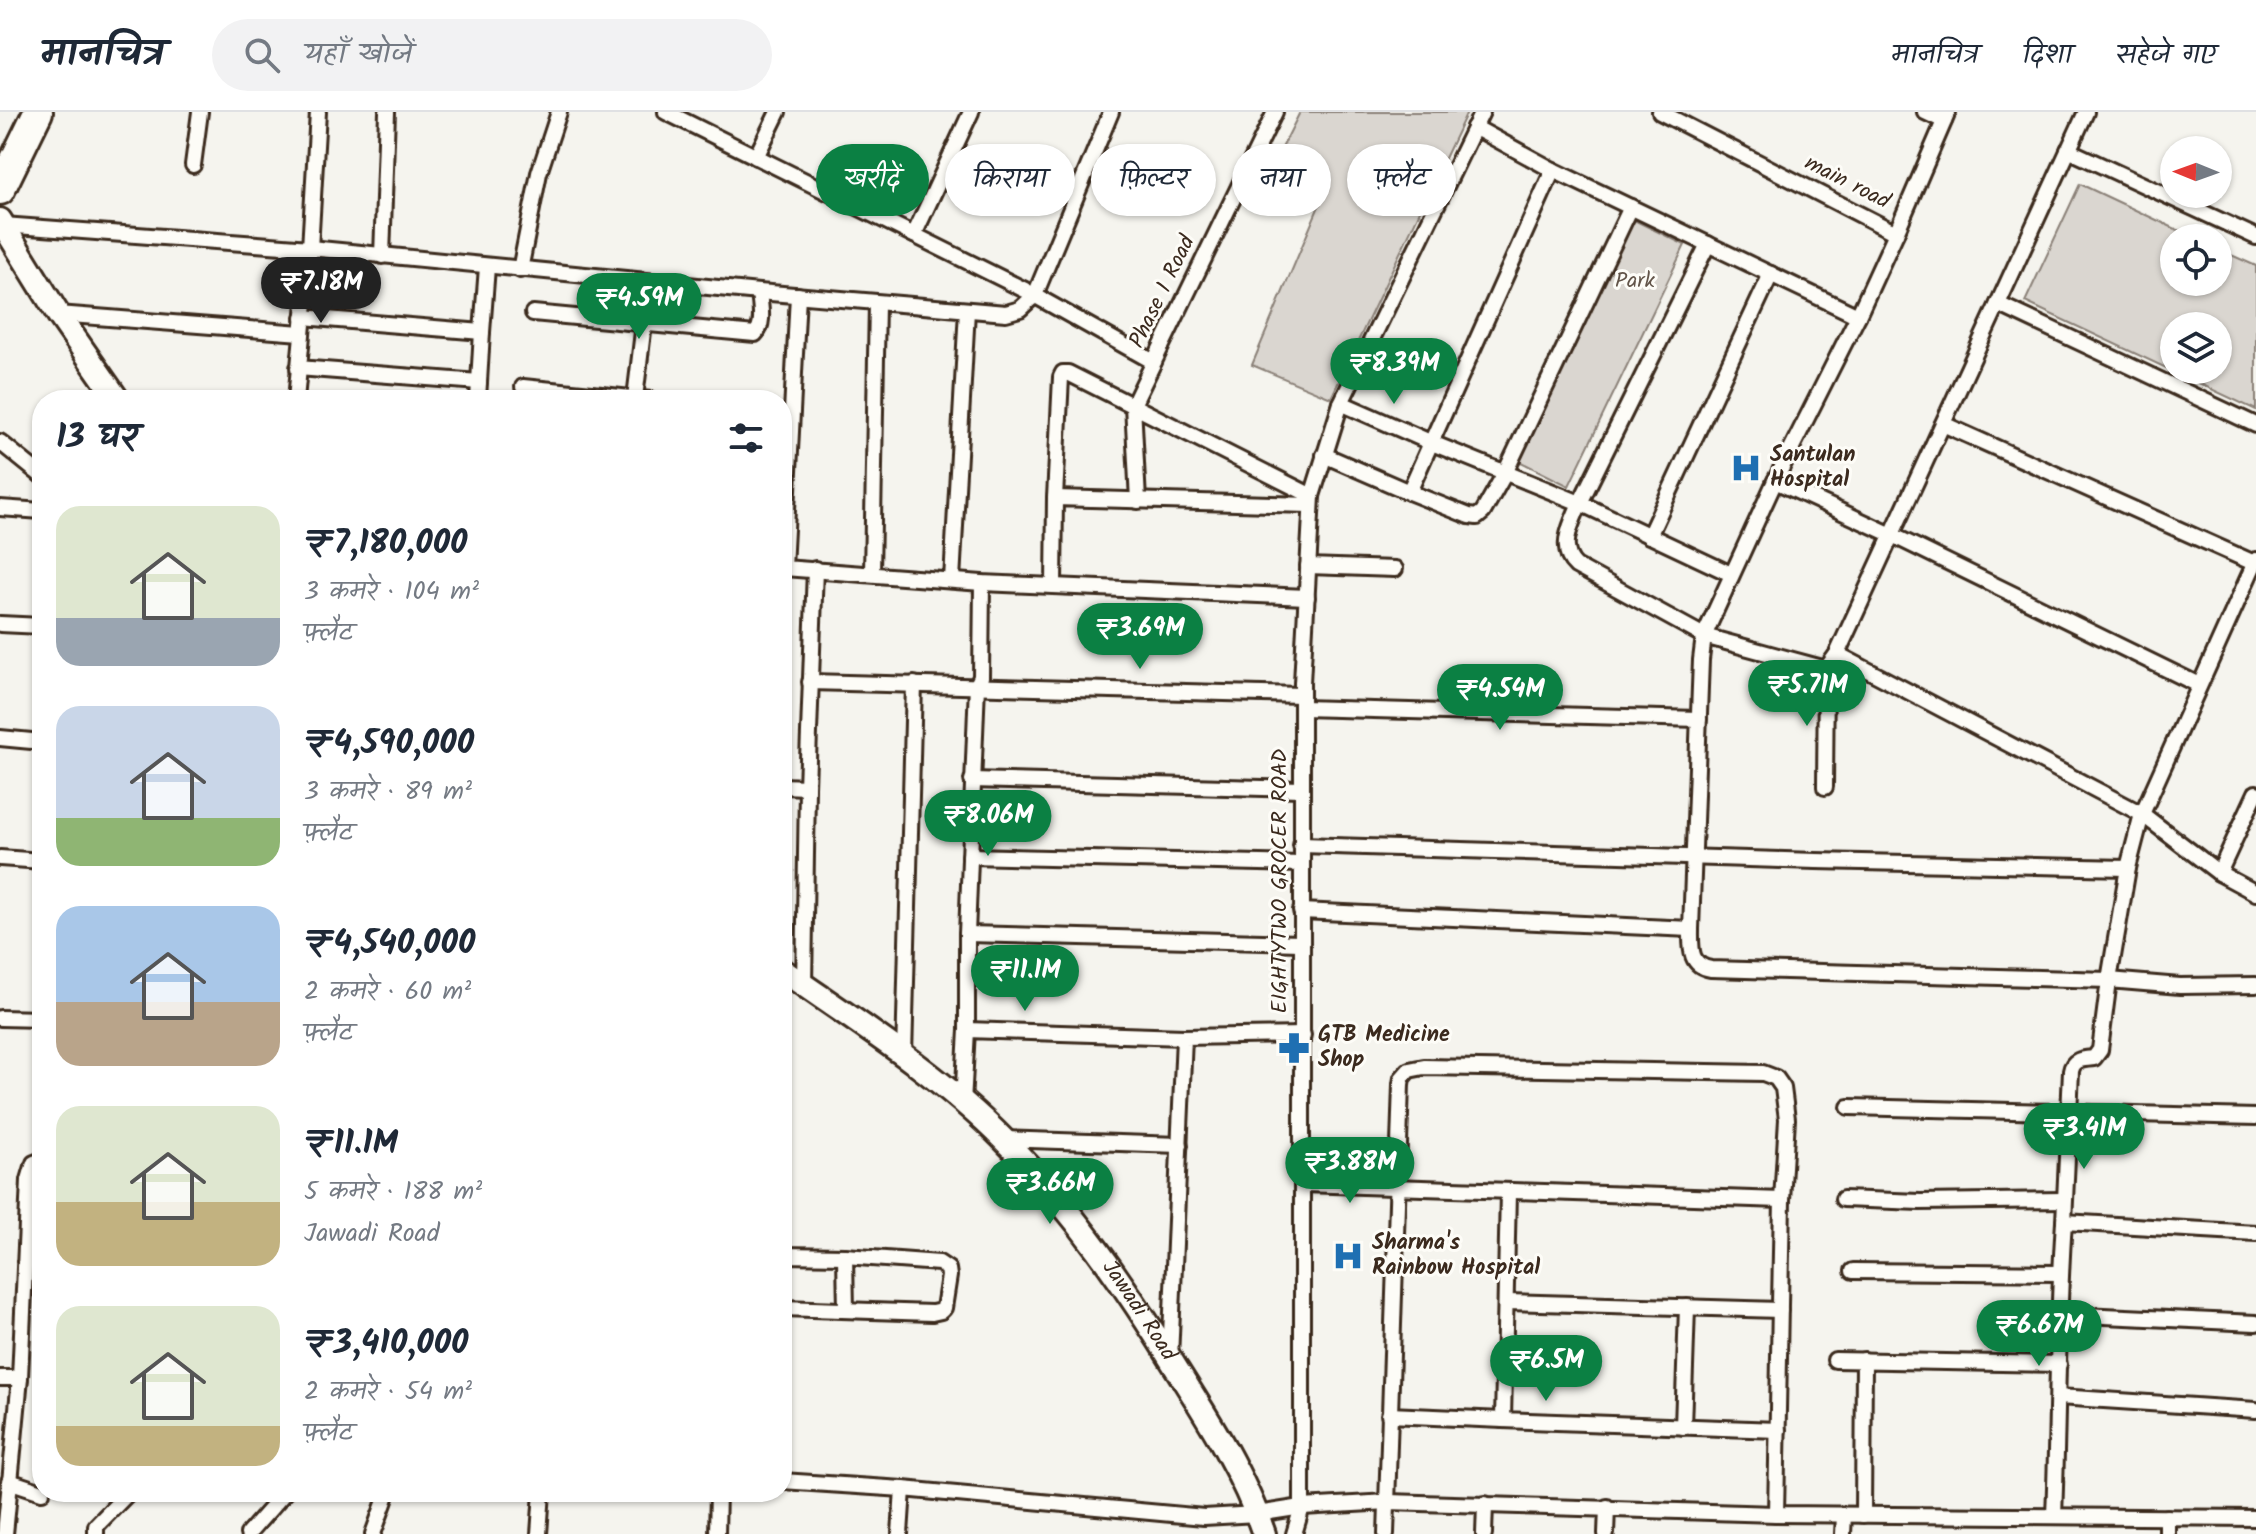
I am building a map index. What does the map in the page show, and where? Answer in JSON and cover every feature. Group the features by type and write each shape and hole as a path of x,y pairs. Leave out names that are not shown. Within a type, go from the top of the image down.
{"highway":[{"path":"0,155 21,112"},
{"path":"0,190 38,112"}],"street":[{"path":"193,165 200,112"},
{"path":"297,390 310,248 318,112"},
{"path":"382,256 387,112"},
{"path":"520,270 539,173 559,112"},
{"path":"666,112 1035,295 1154,362"},
{"path":"756,157 778,112"},
{"path":"2,222 310,248 877,303 1013,312 1035,295 1111,112"},
{"name":"Phase 1 Road","path":"1133,405 1275,112"},
{"name":"EIGHTYTWO GROCER ROAD","path":"1294,1534 1302,1507 1302,702 1311,501 1341,403 1482,112"},
{"name":"main road","path":"1660,112 1896,233 1946,116"},
{"path":"1925,112 1946,116"},
{"path":"1825,787 1826,669 1837,654 2086,112"},
{"path":"914,235 968,113"},
{"path":"1474,127 1553,170 1858,316"},
{"path":"2068,150 2256,237"},
{"path":"1409,492 1553,170"},
{"path":"1324,455 1460,513 1477,517 1505,473 1631,207"},
{"path":"2,222 58,314 111,390"},
{"path":"1896,233 1775,481 1704,636 1691,929 1695,963 1701,968 2109,980 2180,986 2256,985"},
{"path":"1708,244 1580,503 1569,532 1569,559 1576,566 1704,636 1826,669"},
{"path":"479,390 487,267"},
{"path":"1649,536 1771,274"},
{"path":"533,313 755,334 761,325 759,292"},
{"path":"791,390 798,295"},
{"path":"872,574 877,303"},
{"path":"1998,304 2256,425"},
{"path":"952,580 967,310"},
{"path":"58,314 301,333"},
{"path":"303,317 482,332"},
{"path":"636,390 644,323"},
{"path":"298,368 479,382"},
{"path":"1054,586 1055,498 1063,373 1079,377 1311,501"},
{"path":"523,387 554,390"},
{"path":"1341,403 1580,503 1731,574"},
{"path":"1133,405 1138,501"},
{"path":"1943,424 2255,561 2142,814 2128,868 2100,1050 2094,1058 2078,1060 2072,1066 2061,1273 2054,1516"},
{"path":"0,442 32,468"},
{"path":"1775,481 2199,685"},
{"path":"1055,498 1311,501"},
{"path":"0,508 32,510"},
{"path":"1308,566 1395,569"},
{"path":"792,568 982,583 1307,597"},
{"path":"804,986 815,569"},
{"path":"963,1103 972,780 977,685 981,677 982,583"},
{"path":"0,624 32,626"},
{"path":"1837,654 2142,814 2219,873 2256,893"},
{"path":"810,682 977,685 1699,719"},
{"path":"904,1056 914,684"},
{"path":"0,738 32,741"},
{"path":"972,780 1302,789"},
{"path":"792,786 807,787"},
{"path":"2219,873 2256,793"},
{"path":"1301,845 2128,868"},
{"path":"970,856 1301,864"},
{"path":"0,858 32,860"},
{"path":"1301,911 1691,929"},
{"path":"967,934 1301,943"},
{"name":"Jawadi Road","path":"792,977 904,1056 963,1103 1003,1139 1050,1189 1132,1296 1217,1434 1260,1524"},
{"path":"0,1018 32,1019"},
{"path":"967,1030 1184,1037 1303,1035"},
{"path":"1170,1358 1184,1037"},
{"path":"1386,1534 1401,1084 1405,1072 1414,1068 1763,1073 1776,1078 1783,1088 1787,1119 1782,1200 1776,1514"},
{"path":"1849,1107 2256,1117"},
{"path":"1003,1139 1180,1145"},
{"path":"5,1534 20,1378 29,1180 32,1170"},
{"path":"1303,1184 1782,1200"},
{"path":"1503,1420 1508,1192"},
{"path":"1843,1199 1920,1202 2064,1200"},
{"path":"2064,1222 2256,1233"},
{"path":"792,1255 939,1263 948,1269 949,1276 946,1302 941,1311 932,1313 792,1308"},
{"path":"845,1256 846,1310"},
{"path":"1853,1271 2061,1273"},
{"path":"1506,1302 1780,1310"},
{"path":"1683,1427 1687,1307"},
{"path":"2061,1314 2256,1323"},
{"path":"1835,1360 2059,1364"},
{"path":"1863,1515 1864,1360"},
{"path":"0,1378 20,1378"},
{"path":"2058,1397 2256,1410"},
{"path":"1389,1415 1778,1430"},
{"path":"9,1481 32,1489"},
{"path":"792,1482 903,1489 1260,1524 1302,1507 1388,1502 1776,1514 2256,1518"},
{"path":"900,1534 903,1489"},
{"path":"96,1534 96,1526 119,1502"},
{"path":"248,1534 276,1502"},
{"path":"373,1534 384,1502"},
{"path":"539,1534 541,1502"},
{"path":"717,1534 718,1502"},
{"path":"1484,1534 1485,1504"},
{"path":"1606,1534 1607,1507"},
{"path":"1843,1534 1844,1515"},
{"path":"2118,1517 2118,1534"},
{"path":"2167,1517 2167,1534"}],"green space":[{"path":"1300,112 1467,112 1452,144 1347,144 1347,216 1418,216 1331,398 1252,365 1315,216 1331,216 1331,144 1284,144"},
{"path":"2080,184 2165,224 2160,224 2160,296 2232,296 2232,255 2256,266 2256,410 2200,384 2232,384 2232,312 2160,312 2160,365 2025,302"},
{"name":"Park","path":"1632,219 1685,245 1569,486 1517,460"}],"place":[{"name":"Santulan Hospital","path":"1746,468"},
{"name":"GTB Medicine Shop","path":"1294,1048"},
{"name":"Sharma's Rainbow Hospital","path":"1348,1256"}]}
